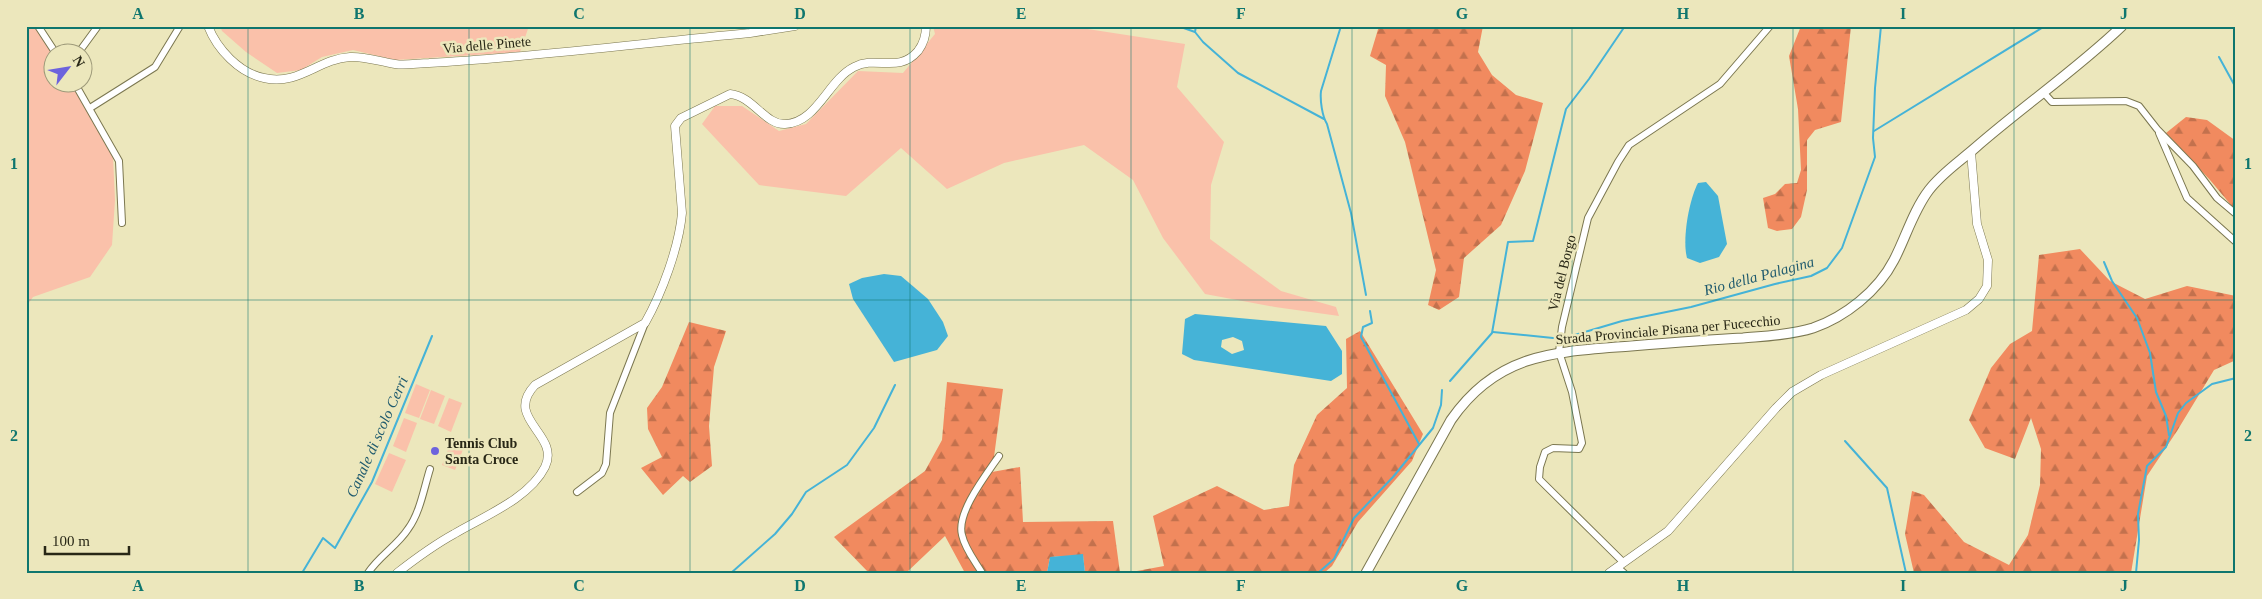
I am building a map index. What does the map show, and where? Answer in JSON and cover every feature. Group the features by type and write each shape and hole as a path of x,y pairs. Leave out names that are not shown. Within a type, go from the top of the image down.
{"main road":[{"name":"Strada Provinciale Pisana per Fucecchio","path":"1366,573 1440,439 1463,403 1479,387 1498,373 1516,364 1559,352 1766,336 1812,328 1837,317 1867,295 1893,262 1917,208 1941,176 2122,26"}],"street":[{"path":"38,26 48,42"},
{"path":"86,42 98,26"},
{"path":"90,108 155,67 180,26"},
{"name":"Via delle Pinete","path":"208,26 217,46 235,62 261,78 276,80 292,79 329,61 354,56 398,65 451,62 741,34 795,26"},
{"path":"577,492 602,473 606,464 610,413 645,323 654,308 682,224 675,131 681,118 730,94 745,98 774,122 780,124 795,123 808,113 852,68 868,62 899,63 911,58 923,44 926,26"},
{"name":"Via del Borgo","path":"1620,565 1539,479 1540,467 1545,452 1553,448 1579,449 1582,443 1572,392 1559,352 1562,327 1588,218 1618,162 1630,145 1720,84 1770,26"},
{"path":"80,92 118,161 122,223"},
{"path":"2043,92 2052,102 2126,101 2139,106 2157,129 2193,166 2217,198 2236,214"},
{"path":"2157,129 2187,198 2236,242"},
{"path":"1609,573 1668,531 1792,392 1821,375 1966,310 1979,299 1987,286 1988,260 1976,224 1971,152"},
{"path":"397,573 436,544 507,504 540,475 547,462 547,450 541,436 526,413 524,405 525,399 535,385 645,323"},
{"path":"982,573 966,547 960,527 975,492 999,456"},
{"path":"368,573 374,564 401,539 412,524 430,470"},
{"path":"1620,565 1624,573"}],"shaded area":[{"path":"26,26 35,26 45,42 42,42 42,92 76,92 113,157 115,200 112,245 90,277 33,297 26,307"},
{"path":"220,26 529,26 520,52 395,60 353,50 322,57 301,70 277,73 246,52 222,31"},
{"path":"933,26 1068,26 1185,44 1177,87 1224,142 1211,185 1210,239 1281,291 1336,307 1339,316 1205,294 1163,238 1133,180 1084,145 1004,163 947,189 901,148 846,196 759,185 702,124 715,106 742,106 779,131 806,124 858,71 903,73 935,34"},
{"path":"416,384 430,390 419,418 405,413"},
{"path":"431,390 445,396 434,424 420,419"},
{"path":"449,398 462,403 451,432 438,426"},
{"path":"404,418 417,423 406,452 393,446"},
{"path":"453,437 466,442 455,470 442,465"},
{"path":"389,453 406,460 392,492 375,484"}],"green space":[{"path":"1379,26 1483,26 1478,52 1492,75 1516,95 1543,103 1525,171 1501,225 1464,258 1459,297 1439,310 1428,305 1436,270 1405,142 1385,96 1386,65 1370,56"},
{"path":"1801,26 1851,26 1841,122 1815,130 1807,140 1807,190 1801,217 1792,229 1777,231 1768,228 1763,198 1775,194 1785,184 1797,183 1801,170 1798,109 1789,56"},
{"path":"2186,117 2207,120 2236,141 2236,211 2166,133"},
{"path":"2080,249 2110,281 2145,299 2187,286 2236,296 2236,360 2214,370 2147,476 2131,573 1914,573 1905,534 1912,491 1924,495 1964,542 2009,565 2028,535 2040,485 2041,449 2031,418 2015,459 1985,448 1969,420 1991,368 2010,344 2032,331 2039,255"},
{"path":"689,322 726,331 714,367 709,426 712,466 690,482 683,476 663,495 641,468 662,457 648,429 647,408 662,387"},
{"path":"1360,331 1423,434 1412,461 1358,522 1332,566 1324,573 1126,573 1164,566 1153,516 1217,486 1264,510 1289,506 1294,465 1317,415 1347,388 1346,339"},
{"path":"947,382 1003,389 992,472 1020,467 1023,522 1113,521 1120,573 1085,573 1083,555 1050,557 1047,573 965,573 945,536 906,573 869,573 834,537 925,471 942,440"}],"water":[{"path":"1706,182 1718,196 1727,244 1719,257 1700,263 1687,258 1685,241 1689,209 1695,190 1698,183"},
{"path":"884,274 901,276 928,299 943,322 948,336 937,350 894,362 853,299 849,284 862,278"},
{"path":"1195,314 1326,326 1342,351 1342,374 1331,381 1194,360 1182,354 1185,319","holes":["1233,337 1242,341 1244,350 1232,354 1221,347 1222,340"]},
{"path":"1083,554 1085,573 1047,573 1050,557"}],"waterway":[{"path":"1178,26 1195,32 1203,42 1238,73 1324,119"},
{"path":"1195,32 1196,26"},
{"path":"1341,26 1321,91 1321,103 1351,213 1366,295"},
{"path":"1450,381 1492,333 1508,242 1533,241 1566,109 1625,26"},
{"name":"Rio della Palagina","path":"1568,337 1622,321 1691,307 1811,276 1827,268 1842,248 1875,157 1873,138 1875,88 1881,26"},
{"path":"1874,131 2045,26"},
{"path":"2219,57 2236,88"},
{"path":"2104,262 2112,281 2137,318 2150,353 2156,392 2166,416 2169,435"},
{"path":"1370,311 1372,323 1363,327 1361,337 1419,444"},
{"name":"Rio della Palagina","path":"1493,332 1553,338"},
{"name":"Canale di scolo Cerri","path":"302,573 323,538 335,548 372,482 432,336"},
{"path":"2136,573 2139,540 2138,514 2147,466 2166,447 2178,413 2186,403 2212,384 2236,378"},
{"path":"731,573 775,534 792,514 806,492 847,465 874,428 895,385"},
{"name":"Rio della Palagina","path":"1318,573 1334,559 1354,518 1393,477 1433,428 1441,405 1442,390"},
{"path":"1845,441 1887,488 1906,573"}],"place":[{"name":"Tennis Club Santa Croce","path":"435,451"}]}
